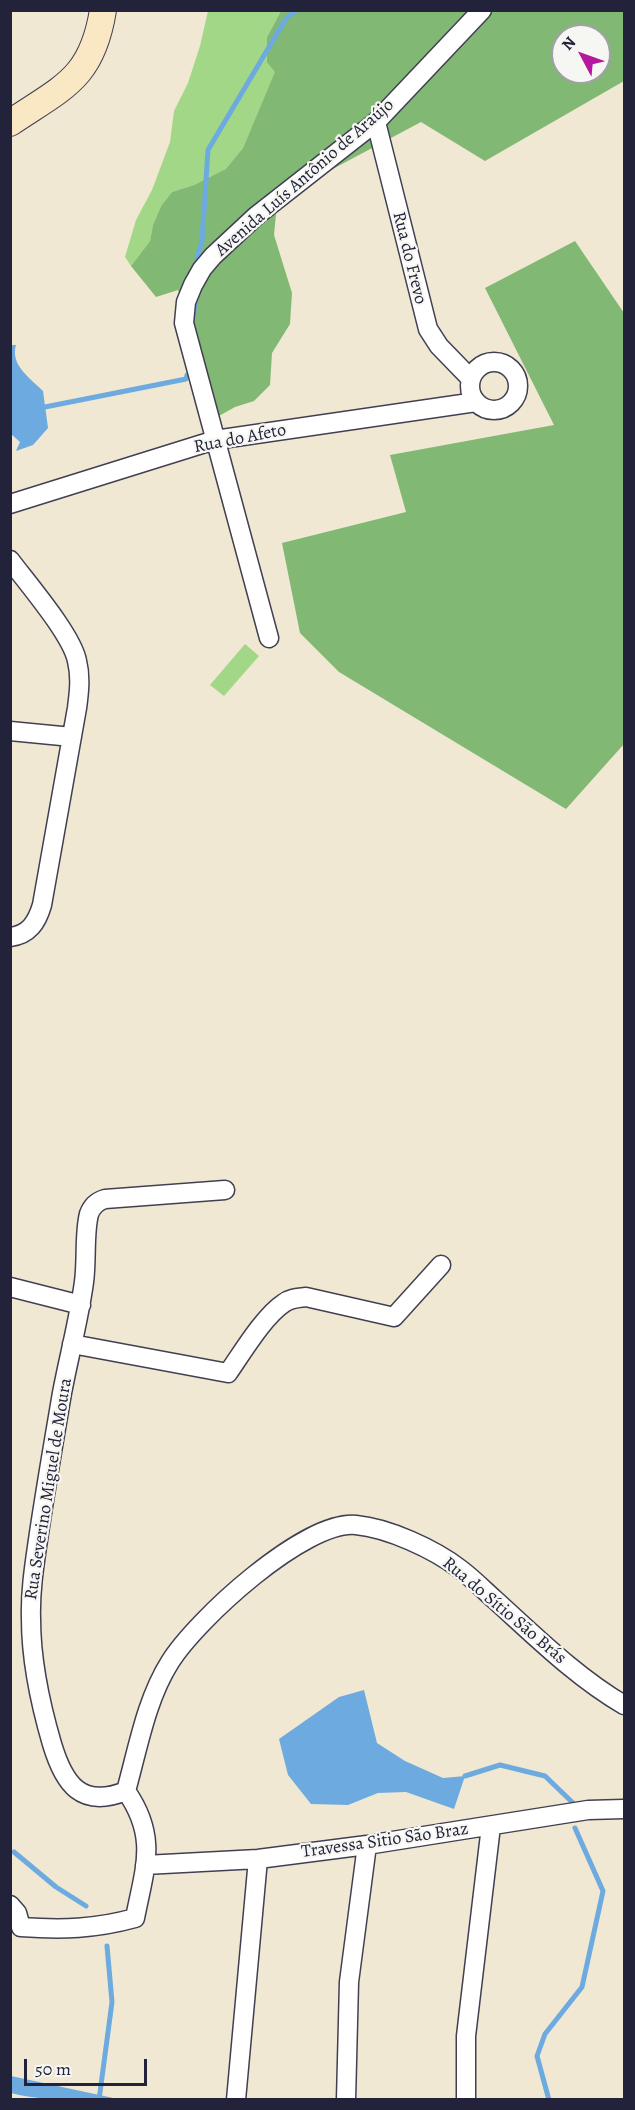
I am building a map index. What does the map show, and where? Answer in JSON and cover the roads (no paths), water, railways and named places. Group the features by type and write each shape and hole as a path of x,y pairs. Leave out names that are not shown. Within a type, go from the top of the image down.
{"street":[{"path":"10,123 71,81 86,64 94,48 103,10"},
{"name":"Avenida Luís Antônio de Araújo","path":"269,638 184,323 186,302 192,285 202,269 230,239 309,173 376,122 482,10"},
{"name":"Rua do Frevo","path":"376,122 428,329 439,346 471,379"},
{"name":"Rua do Afeto","path":"10,504 214,440 476,402 490,410 506,407 516,395 518,379 509,367 495,362 480,367 471,379"},
{"path":"471,379 470,387 476,402"},
{"path":"10,560 69,641 77,660 80,682 42,905 34,925 14,936"},
{"path":"10,732 72,737"},
{"name":"Rua Severino Miguel de Moura","path":"126,1791 113,1796 99,1797 85,1794 70,1785 61,1772 40,1704 30,1618 32,1581 54,1440 81,1305 86,1267 88,1217 95,1204 105,1199 225,1190"},
{"path":"72,1344 228,1373 284,1302 306,1297 394,1317 441,1265"},
{"path":"10,1287 81,1305"},
{"name":"Rua do Sítio São Brás","path":"126,1791 157,1687 170,1661 192,1634 221,1604 270,1563 301,1541 327,1529 354,1524 385,1532 435,1553 460,1569 578,1673 624,1705"},
{"path":"10,1905 17,1913 21,1927 83,1929 135,1918 145,1865 146,1834 142,1818 126,1791"},
{"name":"Travessa Sitio São Braz","path":"145,1865 258,1859 367,1845 588,1810 624,1809"},
{"path":"466,2100 466,2036 491,1826"},
{"path":"346,2100 349,1982 367,1845"},
{"path":"236,2100 258,1859"}],"water":[{"path":"10,345 16,345 16,359 22,371 43,391 48,428 33,445 16,451 20,442 11,434"},
{"path":"364,1690 377,1743 405,1761 443,1778 465,1776 454,1809 406,1792 378,1793 348,1805 311,1804 288,1775 279,1739 339,1697"},
{"path":"11,2076 118,2099 77,2100 24,2096 11,2093"}],"waterway":[{"path":"197,258 202,241 208,150 285,20 296,10"},
{"path":"193,318 196,299"},
{"path":"39,405 45,407 186,379 187,375"},
{"path":"465,1776 500,1765 545,1776 573,1803"},
{"path":"549,2100 537,2056 545,2034 582,1987 603,1891 575,1828"},
{"path":"14,1852 56,1887 86,1906"},
{"path":"99,2100 112,2002 107,1946"}]}
